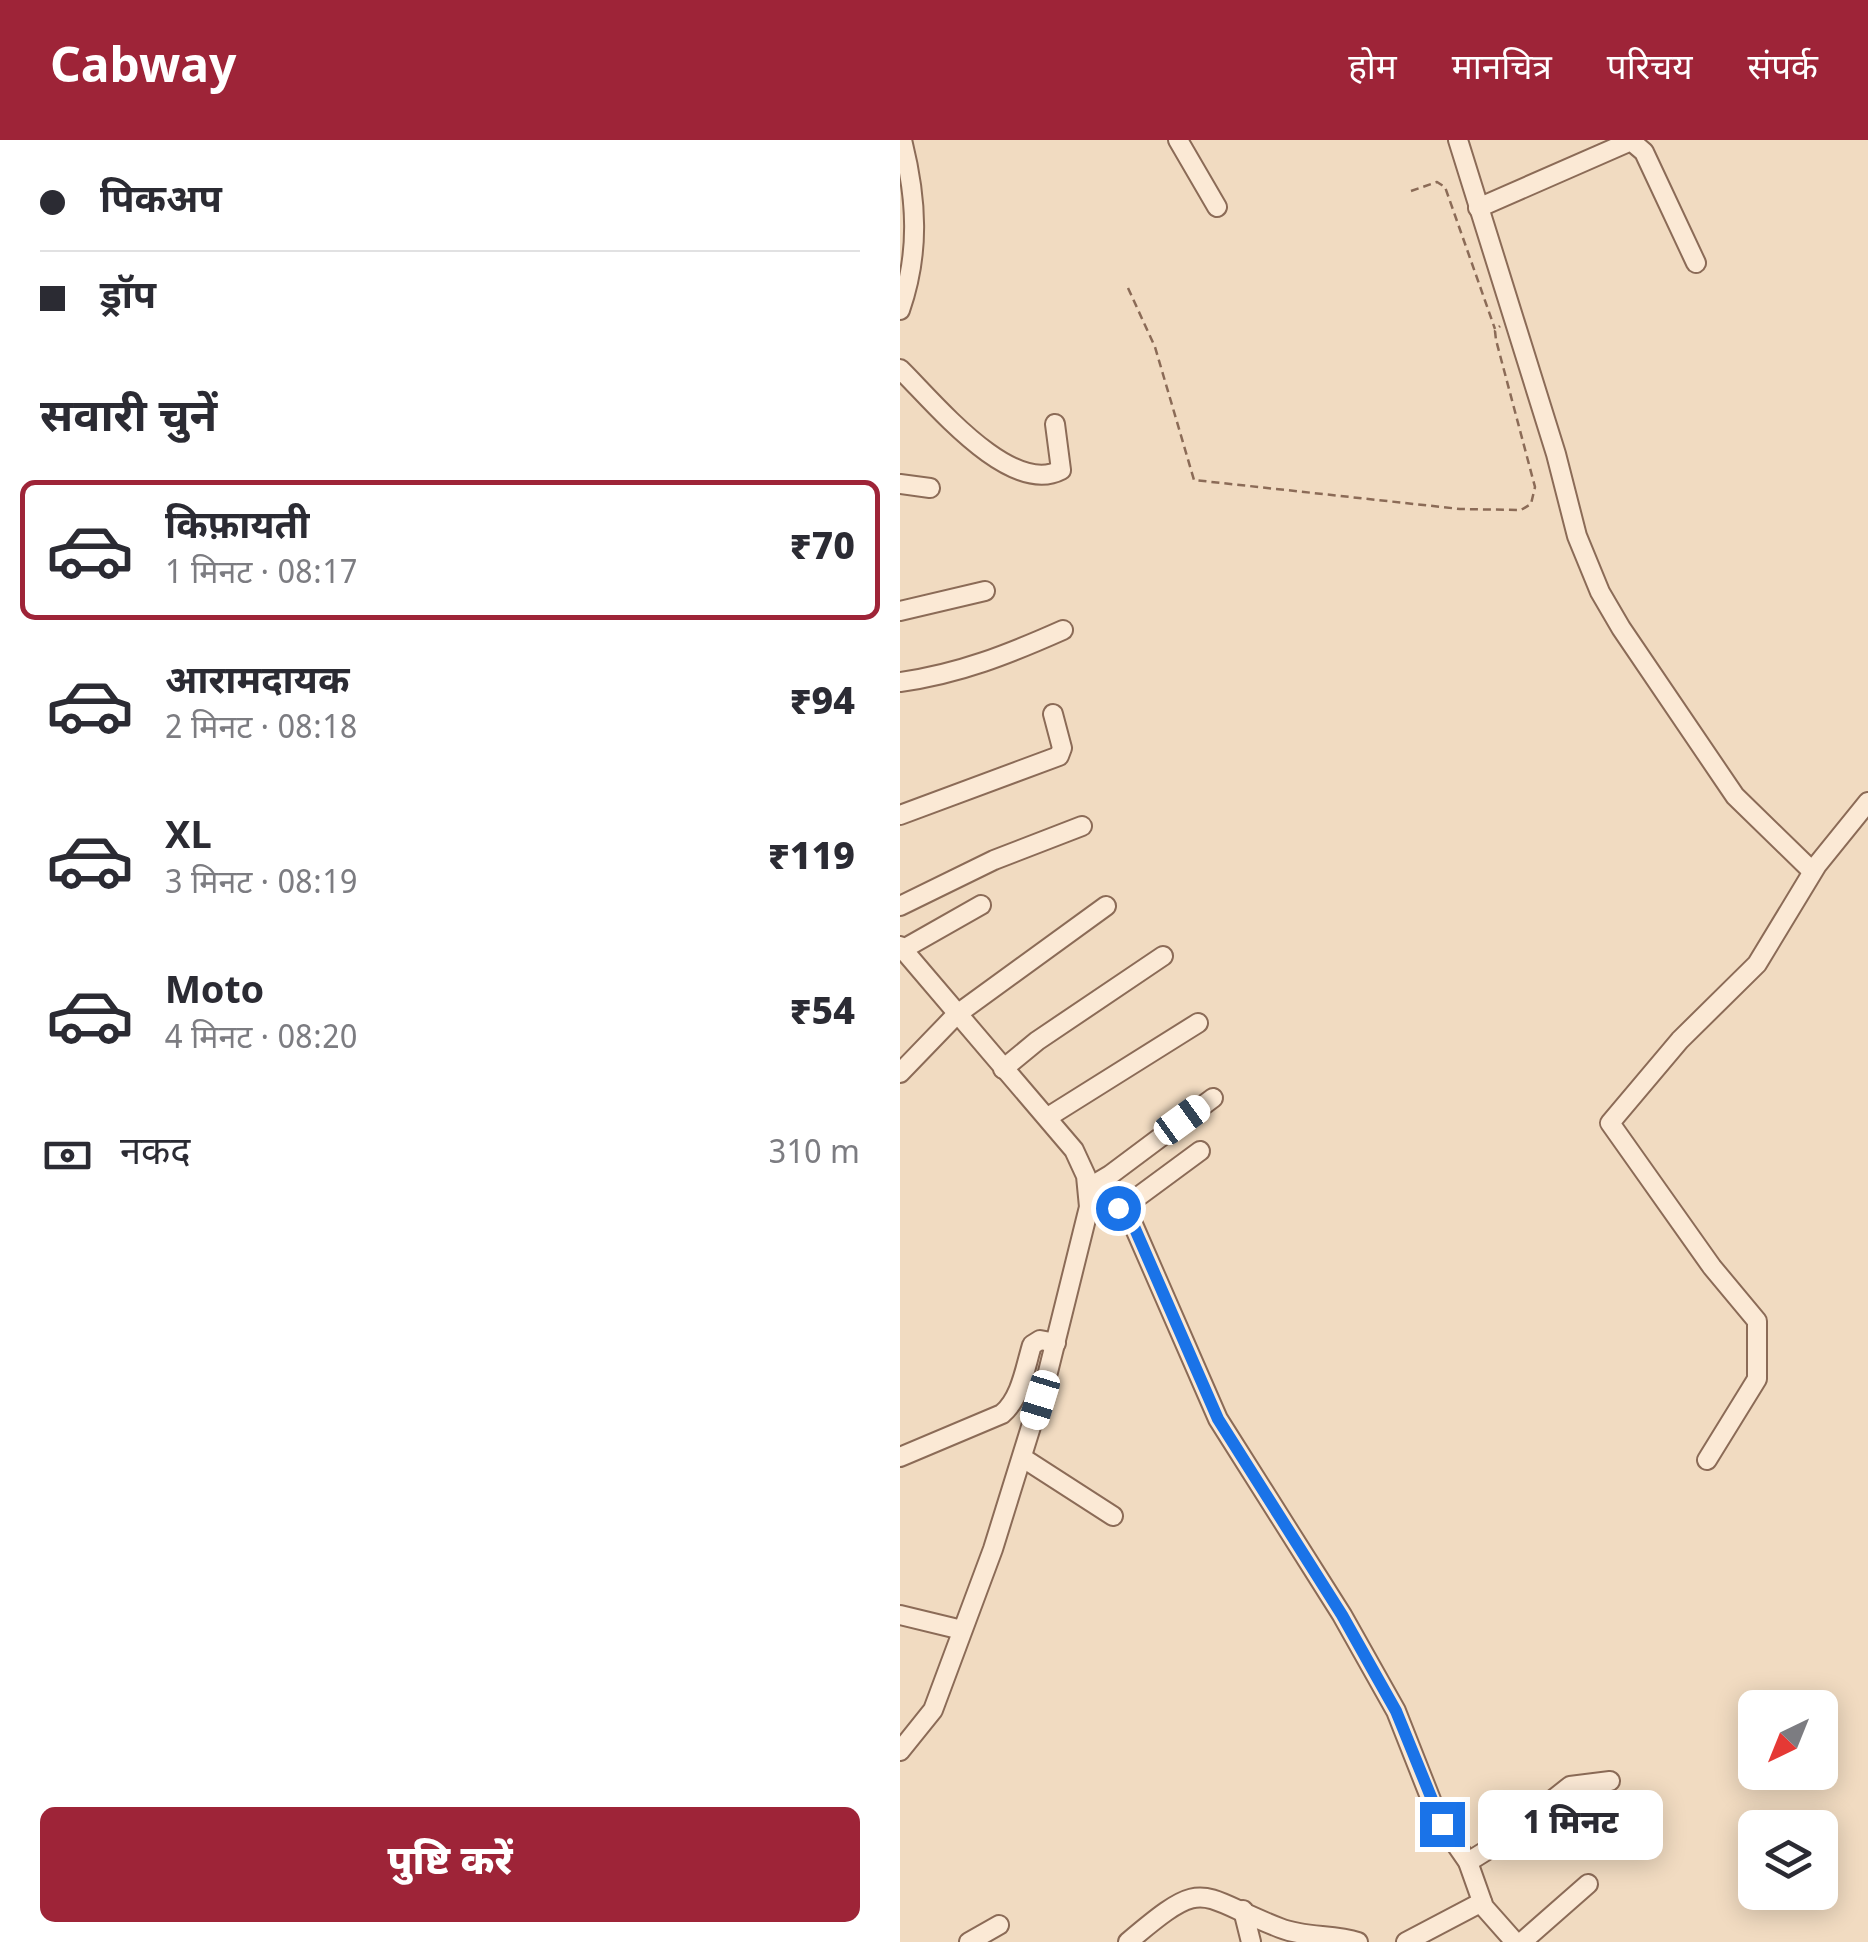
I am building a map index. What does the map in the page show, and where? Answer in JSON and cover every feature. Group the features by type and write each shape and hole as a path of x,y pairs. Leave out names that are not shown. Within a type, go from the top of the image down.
{"street":[{"path":"900,310 912,272 916,230 902,140"},
{"path":"1178,140 1216,207"},
{"path":"1458,140 1556,454 1577,536 1600,592 1735,796 1812,872"},
{"path":"1478,208 1631,142 1644,152 1696,263"},
{"path":"900,369 975,442 1020,472 1056,474 1061,470 1055,424"},
{"path":"900,484 930,488"},
{"path":"900,610 984,591"},
{"path":"900,682 986,664 1063,630"},
{"path":"900,815 1059,756 1062,748 1054,714"},
{"path":"1707,1460 1757,1379 1756,1321 1712,1267 1610,1123 1680,1040 1756,964 1812,872 1868,802"},
{"path":"900,906 994,860 1082,826"},
{"path":"900,1750 933,1710 962,1630 1022,1458 1086,1222 1088,1191 1081,1162 1048,1117 901,949 981,905"},
{"path":"900,1074 956,1015 1106,906"},
{"path":"1004,1069 1036,1041 1162,956"},
{"path":"1048,1117 1198,1023"},
{"path":"1088,1191 1213,1098"},
{"path":"1120,1210 1200,1151"},
{"path":"1088,1191 1132,1222 1218,1419 1342,1615 1396,1711 1439,1820 1468,1862 1482,1902 1519,1942 1588,1884"},
{"path":"900,1458 1002,1414 1016,1394 1034,1343 1056,1343"},
{"path":"1022,1458 1113,1516"},
{"path":"900,1614 962,1630"},
{"path":"1468,1862 1570,1786 1610,1781"},
{"path":"1128,1942 1182,1900 1213,1897 1291,1932 1358,1942"},
{"path":"1406,1942 1482,1902"},
{"path":"1243,1910 1251,1942"},
{"path":"968,1942 999,1926"}],"path":[{"path":"1128,288 1154,347 1193,478 1199,482 1460,509 1521,510 1534,500 1535,487 1496,330 1445,186 1437,182 1411,192"},
{"path":"1496,330 1516,322"}],"route":[{"path":"1118,1208 1132,1222 1229,1440 1342,1615 1396,1711 1442,1824"}]}
